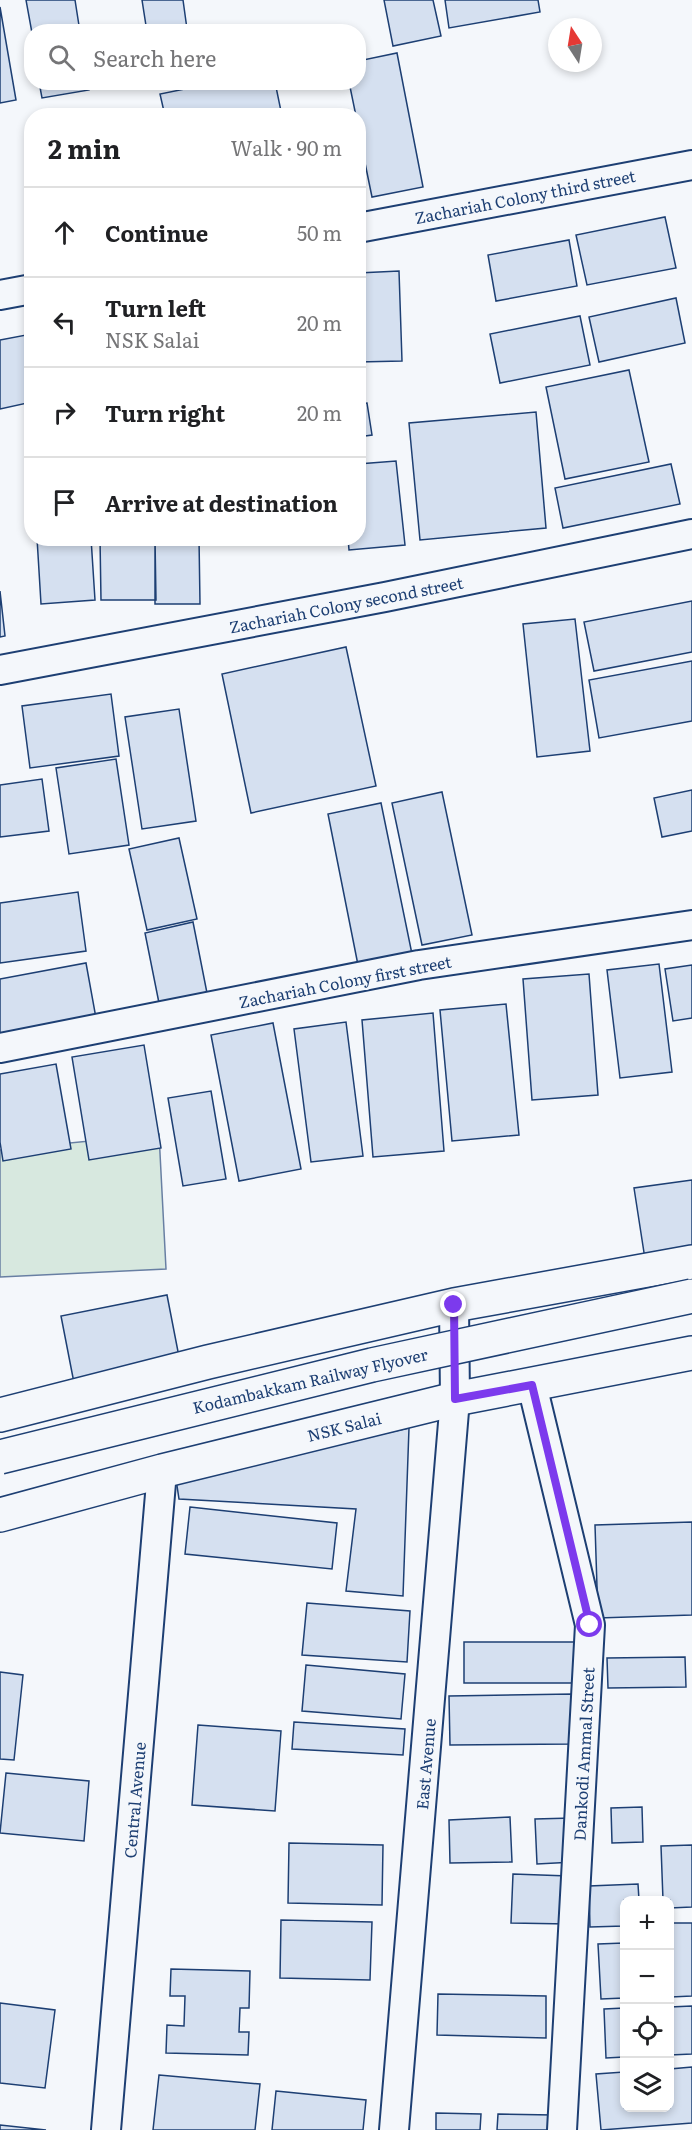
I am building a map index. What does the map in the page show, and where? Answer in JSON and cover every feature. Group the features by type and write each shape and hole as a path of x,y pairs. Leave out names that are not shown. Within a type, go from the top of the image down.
{"street":[{"name":"Zachariah Colony third street","path":"366,226 692,165"},
{"path":"0,295 24,290"},
{"name":"Zachariah Colony second street","path":"0,670 385,597 692,534"},
{"name":"Zachariah Colony first street","path":"0,1048 420,965 692,925"},
{"path":"0,1415 208,1362 454,1305 692,1262"},
{"name":"Kodambakkam Railway Flyover","path":"0,1457 142,1420 372,1365 692,1296"},
{"name":"East Avenue","path":"394,2130 455,1399 454,1305"},
{"name":"NSK Salai","path":"0,1515 162,1471 455,1399 692,1353"},
{"name":"Dankodi Ammal Street","path":"532,1385 590,1625 562,2130"},
{"name":"Central Avenue","path":"106,2130 162,1471"}],"shaded area":[{"path":"159,1134 166,1269 0,1277 0,1150"}],"building":[{"path":"26,0 75,0 79,24 30,24"},
{"path":"142,0 183,0 186,24 146,24"},
{"path":"384,0 433,0 441,36 393,46"},
{"path":"445,0 538,0 540,12 449,28"},
{"path":"0,7 16,100 0,103"},
{"path":"397,53 423,187 372,197 366,168 366,108 354,108 351,90 366,90 366,59"},
{"path":"40,90 89,90 42,98"},
{"path":"180,90 277,90 280,108 163,108 160,94"},
{"path":"665,217 676,268 587,285 576,235"},
{"path":"569,240 577,286 496,301 488,255"},
{"path":"399,271 402,361 366,362 366,273"},
{"path":"676,298 685,343 599,362 589,317"},
{"path":"580,316 590,365 500,383 490,334"},
{"path":"24,335 24,404 0,409 0,340"},
{"path":"629,370 649,462 565,479 546,387"},
{"path":"366,403 372,435 366,436"},
{"path":"536,412 546,528 420,540 409,423"},
{"path":"396,461 405,545 349,550 349,546 366,546 366,463"},
{"path":"671,464 680,504 563,528 555,488"},
{"path":"37,546 92,546 95,600 41,604"},
{"path":"100,546 155,546 156,600 101,600"},
{"path":"155,546 199,546 200,604 155,604"},
{"path":"0,591 5,636 0,637"},
{"path":"692,601 692,652 594,671 584,622"},
{"path":"575,619 590,751 537,757 523,624"},
{"path":"346,647 376,786 251,813 222,674"},
{"path":"692,661 692,721 599,738 589,680"},
{"path":"111,694 119,756 30,768 22,706"},
{"path":"179,709 196,821 142,829 125,717"},
{"path":"116,759 129,845 69,854 56,768"},
{"path":"42,779 49,831 0,837 0,785"},
{"path":"692,790 692,831 662,837 654,798"},
{"path":"442,792 472,935 422,945 392,803"},
{"path":"381,803 412,954 358,965 328,814"},
{"path":"179,838 197,919 147,930 129,849"},
{"path":"78,892 86,951 0,963 0,903"},
{"path":"193,922 207,993 159,1003 145,933"},
{"path":"86,963 96,1018 0,1036 0,979"},
{"path":"659,964 672,1072 620,1078 607,970"},
{"path":"692,965 692,1018 673,1021 665,969"},
{"path":"589,974 598,1095 532,1100 523,979"},
{"path":"506,1004 519,1135 452,1141 440,1010"},
{"path":"433,1013 444,1151 373,1157 362,1020"},
{"path":"346,1022 363,1156 311,1162 294,1029"},
{"path":"273,1023 301,1169 239,1181 211,1035"},
{"path":"144,1045 161,1148 89,1160 72,1057"},
{"path":"56,1064 71,1149 3,1161 0,1142 0,1074"},
{"path":"211,1091 226,1179 183,1186 168,1098"},
{"path":"692,1180 692,1252 645,1259 634,1188"},
{"path":"167,1295 181,1367 75,1388 61,1316"},
{"path":"409,1428 403,1596 346,1591 356,1509 179,1499 176,1479"},
{"path":"190,1507 337,1523 332,1569 185,1554"},
{"path":"692,1522 692,1615 598,1618 595,1525"},
{"path":"307,1603 410,1611 407,1662 302,1655"},
{"path":"464,1642 575,1642 575,1683 464,1683"},
{"path":"685,1657 686,1687 608,1688 607,1658"},
{"path":"306,1665 405,1674 401,1719 302,1711"},
{"path":"0,1672 23,1675 14,1760 0,1759"},
{"path":"573,1694 574,1744 450,1745 449,1696"},
{"path":"294,1722 405,1729 403,1755 292,1749"},
{"path":"198,1725 281,1731 275,1811 192,1805"},
{"path":"6,1773 89,1781 84,1841 0,1833"},
{"path":"642,1807 643,1842 612,1843 611,1808"},
{"path":"510,1817 512,1862 450,1863 449,1820"},
{"path":"572,1818 574,1862 537,1864 535,1819"},
{"path":"289,1843 383,1845 382,1905 288,1903"},
{"path":"692,1845 692,1907 674,1908 674,1896 663,1896 661,1846"},
{"path":"513,1874 568,1876 568,1924 511,1923"},
{"path":"638,1884 639,1896 620,1896 620,1926 590,1927 589,1886"},
{"path":"281,1920 372,1922 370,1980 280,1978"},
{"path":"674,1923 692,1923 692,1996 674,1997"},
{"path":"620,1943 620,1998 601,1999 598,1944"},
{"path":"171,1969 250,1971 249,2008 240,2008 239,2032 249,2032 248,2055 166,2053 167,2025 184,2026 185,1996 170,1996"},
{"path":"438,1994 546,1996 546,2038 437,2035"},
{"path":"0,2003 55,2010 45,2088 0,2083"},
{"path":"692,2006 692,2054 674,2055 674,2007"},
{"path":"620,2008 620,2057 606,2058 604,2009"},
{"path":"692,2067 692,2123 601,2130 596,2074 620,2072 620,2112 674,2112 674,2069"},
{"path":"159,2075 260,2084 255,2130 153,2130"},
{"path":"276,2091 366,2100 363,2130 272,2130"},
{"path":"436,2113 481,2114 480,2130 436,2130"},
{"path":"498,2114 553,2115 553,2130 497,2130"},
{"path":"0,2125 46,2130 0,2130"}],"route":[{"path":"454,1305 455,1399 532,1385 590,1625"}]}
